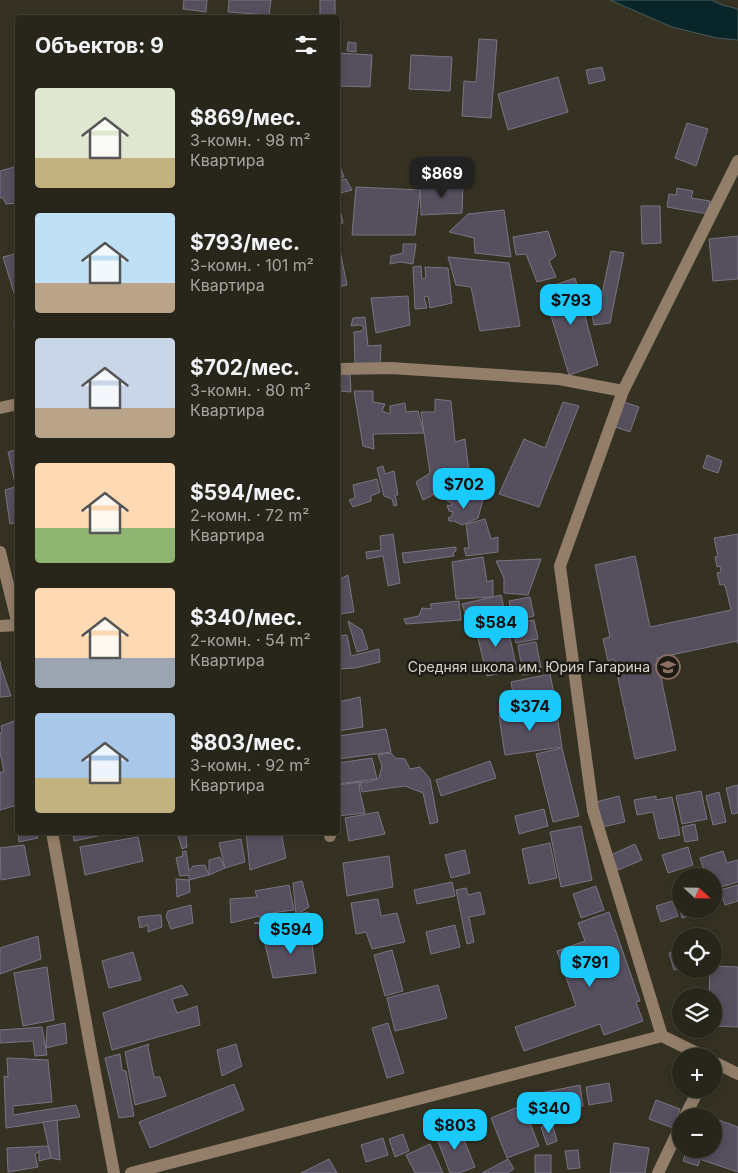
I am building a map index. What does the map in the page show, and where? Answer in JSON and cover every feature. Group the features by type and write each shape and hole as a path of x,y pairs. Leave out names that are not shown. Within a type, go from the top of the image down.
{"street":[{"path":"662,1036 593,810 560,566 623,391 738,161"},
{"path":"340,369 391,368 559,379 623,391"},
{"path":"0,408 15,405"},
{"path":"0,552 15,613"},
{"path":"0,626 15,625"},
{"path":"53,835 114,1173"},
{"path":"131,1173 662,1036 687,1048"},
{"path":"722,1066 738,1074"},
{"path":"658,1173 672,1144"}],"water":[{"path":"610,0 712,0 738,9 738,40 717,38 672,27"}],"building":[{"path":"184,0 207,0 206,12 183,9"},
{"path":"229,0 271,0 269,15 228,12"},
{"path":"320,0 335,0 335,15 320,15"},
{"path":"479,39 497,40 491,118 462,116 464,81 476,82"},
{"path":"348,42 356,43 356,52 347,51"},
{"path":"340,53 372,55 370,87 340,86"},
{"path":"411,55 452,57 450,91 409,89"},
{"path":"602,67 605,80 589,84 586,70"},
{"path":"558,77 568,112 508,130 498,94"},
{"path":"687,123 708,129 696,166 675,158"},
{"path":"340,166 344,177 340,178"},
{"path":"15,167 15,203 6,204 3,198 0,198 0,171"},
{"path":"346,179 352,190 340,193 340,180"},
{"path":"463,184 462,213 421,215 420,190 425,185"},
{"path":"356,187 420,190 415,235 352,235"},
{"path":"677,188 693,191 691,198 710,201 708,214 667,207 669,194 676,195"},
{"path":"641,206 660,206 661,243 642,244"},
{"path":"340,210 343,223 340,224"},
{"path":"504,210 511,257 475,253 474,238 449,232 468,214"},
{"path":"548,231 556,256 549,261 556,277 537,282 526,254 516,255 513,237"},
{"path":"738,236 738,279 713,281 709,239"},
{"path":"403,244 416,244 413,264 400,262 390,264 391,256 403,253"},
{"path":"340,251 347,285 340,287"},
{"path":"611,251 624,253 610,323 594,325 588,295 601,299"},
{"path":"15,254 15,293 14,293 3,257"},
{"path":"448,257 509,263 520,326 480,331 471,287 456,285"},
{"path":"421,266 422,279 426,278 425,267 448,268 452,303 430,308 428,296 424,297 427,308 415,309 413,267"},
{"path":"575,278 598,365 569,375 543,289"},
{"path":"408,296 410,325 376,333 371,298"},
{"path":"365,317 368,346 381,345 380,366 355,366 354,332 362,331 364,327 360,325 351,326 353,318"},
{"path":"350,373 351,392 340,391 340,374"},
{"path":"354,391 373,391 373,402 385,404 382,411 390,414 390,406 405,403 406,412 418,411 424,433 373,434 374,449 363,446"},
{"path":"435,399 451,401 455,442 465,439 469,472 457,472 457,476 468,477 470,483 467,485 468,491 455,494 455,488 450,488 449,474 445,474 447,488 423,500 416,482 430,473 421,412 435,412"},
{"path":"563,402 579,406 539,507 499,494 524,439 545,448"},
{"path":"624,402 639,407 630,432 615,427"},
{"path":"15,450 15,483 8,452"},
{"path":"707,455 722,461 718,473 703,468"},
{"path":"383,466 385,474 394,471 398,495 395,495 397,505 394,506 392,499 384,496 377,468"},
{"path":"377,479 380,492 371,496 371,501 353,507 349,500 355,498 353,485"},
{"path":"15,487 15,523 10,524 5,490"},
{"path":"459,495 459,499 483,500 478,518 462,525 449,521 448,518 451,517 453,512 449,511 447,505 451,506 452,503 447,501 449,497"},
{"path":"485,519 491,539 498,537 498,552 466,556 464,548 469,548 466,524"},
{"path":"393,534 400,583 388,586 383,556 367,559 366,552 381,550 380,536"},
{"path":"738,534 738,644 737,641 657,658 676,750 635,759 614,659 608,661 603,639 610,637 595,565 635,556 650,627 731,610 726,589 724,584 720,585 717,573 721,572 720,566 717,567 715,557 718,556 714,538"},
{"path":"456,547 456,551 453,553 454,556 404,563 402,553"},
{"path":"483,557 487,582 493,580 493,597 456,599 452,562"},
{"path":"541,559 528,595 504,593 504,578 496,561"},
{"path":"348,575 354,612 340,614 340,579"},
{"path":"501,595 506,616 468,621 462,604"},
{"path":"530,597 534,616 513,621 509,601"},
{"path":"459,601 461,620 406,624 404,619 419,616 422,608 432,609 430,604"},
{"path":"506,619 517,670 487,676 475,626"},
{"path":"534,620 538,639 516,643 512,624"},
{"path":"348,621 362,630 368,649 357,652"},
{"path":"347,635 351,656 379,649 380,662 355,668 340,669 340,636"},
{"path":"536,642 542,672 523,675 518,645"},
{"path":"0,661 1,667 11,696 0,697"},
{"path":"550,674 556,704 539,707 538,700 515,704 511,682"},
{"path":"360,697 363,727 340,731 340,702"},
{"path":"556,708 562,747 505,755 499,716"},
{"path":"14,721 15,725 15,812 14,806 0,810 0,772 4,772 0,752 1,726"},
{"path":"386,729 391,752 340,759 340,736"},
{"path":"562,748 579,816 553,822 536,754"},
{"path":"391,753 395,758 405,759 410,769 420,767 430,779 438,822 430,824 423,793 405,786 362,792 360,782 369,782 379,778 382,766 378,755"},
{"path":"372,758 377,779 340,784 340,763"},
{"path":"490,761 496,778 441,796 436,780"},
{"path":"359,782 365,813 340,816 340,785"},
{"path":"738,785 738,813 732,814 726,788"},
{"path":"701,791 707,819 682,824 676,796"},
{"path":"719,792 726,822 713,825 706,796"},
{"path":"619,796 625,822 602,827 596,802"},
{"path":"656,796 656,800 672,797 680,835 659,839 653,812 637,815 634,800"},
{"path":"544,809 548,826 519,834 515,816"},
{"path":"378,812 385,834 349,841 345,818"},
{"path":"695,824 698,840 685,842 682,827"},
{"path":"581,826 592,880 561,887 550,832"},
{"path":"18,835 37,835 38,838 19,842"},
{"path":"73,835 102,835 74,841"},
{"path":"178,835 186,835 187,847 182,849"},
{"path":"246,835 282,835 286,858 250,870"},
{"path":"138,837 143,861 85,875 80,847"},
{"path":"241,839 245,862 225,868 219,843"},
{"path":"550,843 557,878 529,884 522,849"},
{"path":"635,844 642,860 618,870 611,855"},
{"path":"24,845 30,875 1,880 0,848"},
{"path":"688,847 693,865 684,868 672,868 672,872 668,873 662,855"},
{"path":"465,850 470,873 451,878 445,855"},
{"path":"186,851 189,871 193,866 205,865 209,875 189,880 189,875 180,876 176,858 183,856 182,852"},
{"path":"723,851 727,863 738,860 738,882 722,887 722,868 703,868 700,858"},
{"path":"389,856 393,887 347,896 343,863"},
{"path":"220,857 225,868 209,875 209,860"},
{"path":"176,879 189,880 190,892 177,897"},
{"path":"302,881 309,907 296,915 293,883"},
{"path":"452,882 455,896 417,904 414,890"},
{"path":"289,885 294,910 271,913 272,917 261,921 259,916 231,923 230,899 257,897 255,891"},
{"path":"738,885 738,901 725,905 722,889"},
{"path":"596,886 604,910 581,918 573,894"},
{"path":"466,888 468,895 480,892 485,914 469,917 474,942 467,944 456,890"},
{"path":"378,899 381,916 397,913 405,942 372,949 366,932 356,934 351,903"},
{"path":"672,901 672,918 661,922 656,906"},
{"path":"191,905 193,923 171,929 166,916 168,911"},
{"path":"308,912 310,930 277,934 274,930 263,932 263,925 254,923"},
{"path":"609,912 640,1001 636,1002 643,1021 604,1035 600,1024 524,1051 515,1027 576,1006 557,951 585,941 578,923"},
{"path":"161,915 162,927 148,932 148,925 140,928 138,917"},
{"path":"455,925 460,947 431,954 426,932"},
{"path":"310,930 316,973 273,978 264,940"},
{"path":"38,936 41,959 0,974 0,948"},
{"path":"392,950 403,991 385,996 374,955"},
{"path":"133,952 141,980 109,988 102,961"},
{"path":"672,952 672,963 669,953"},
{"path":"722,966 738,967 738,1027 722,1026 722,988 709,988 710,978 722,978"},
{"path":"47,967 54,1020 23,1026 14,973"},
{"path":"182,985 188,995 172,999 177,1013 197,1006 200,1025 112,1050 103,1013"},
{"path":"438,985 447,1018 395,1031 387,998"},
{"path":"65,1023 67,1043 46,1048 47,1027"},
{"path":"388,1023 404,1073 387,1078 372,1028"},
{"path":"42,1027 47,1055 35,1056 33,1041 0,1043 0,1030"},
{"path":"149,1044 154,1077 160,1077 166,1096 135,1105 125,1052"},
{"path":"236,1044 242,1066 222,1076 217,1050"},
{"path":"120,1054 122,1070 126,1071 134,1116 119,1118 105,1058"},
{"path":"7,1058 48,1060 52,1102 13,1106 13,1115 76,1105 80,1117 6,1128 4,1076 8,1077"},
{"path":"609,1083 612,1101 589,1105 586,1087"},
{"path":"234,1084 244,1110 150,1148 139,1122"},
{"path":"580,1085 583,1106 530,1116 526,1096"},
{"path":"656,1100 677,1108 672,1108 672,1128 649,1119"},
{"path":"523,1105 539,1146 507,1158 491,1118"},
{"path":"57,1120 60,1160 51,1158 43,1122"},
{"path":"722,1121 738,1127 738,1172 702,1160 703,1158 722,1158"},
{"path":"552,1123 557,1141 547,1145 541,1127"},
{"path":"459,1127 475,1167 459,1173 450,1173 436,1136"},
{"path":"403,1134 409,1151 395,1157 389,1139"},
{"path":"383,1138 388,1155 366,1162 361,1145"},
{"path":"614,1143 649,1148 645,1173 610,1173"},
{"path":"430,1144 443,1173 415,1173 406,1155"},
{"path":"48,1146 51,1158 39,1161 39,1151 35,1155 38,1167 8,1172 7,1148"},
{"path":"578,1150 580,1168 568,1169 565,1151"},
{"path":"535,1155 551,1155 551,1173 535,1173"},
{"path":"684,1158 700,1158 698,1166 683,1161"},
{"path":"329,1159 337,1173 301,1173"},
{"path":"508,1159 514,1169 507,1173 482,1173"}],"place":[{"name":"Средняя школа им. Юрия Гагарина","path":"668,667"}]}
